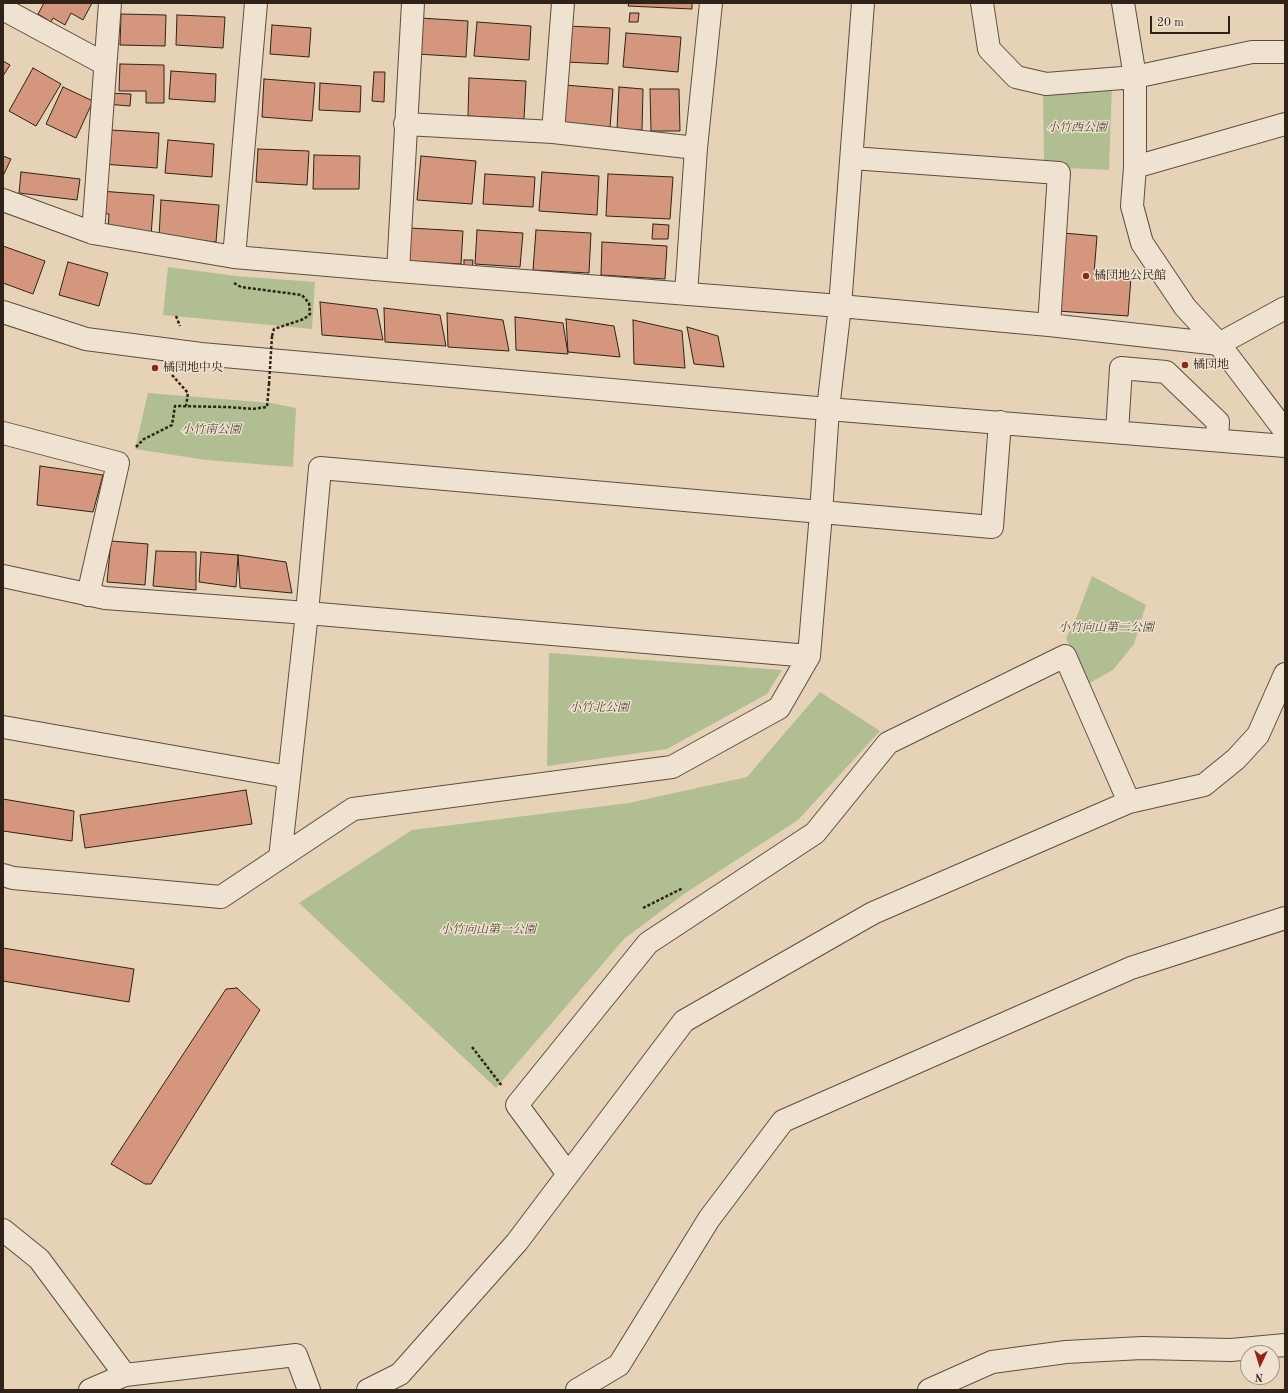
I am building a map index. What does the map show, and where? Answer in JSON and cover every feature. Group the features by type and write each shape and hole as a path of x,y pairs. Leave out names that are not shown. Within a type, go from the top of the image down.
{"street":[{"path":"92,233 110,3"},
{"path":"234,257 256,3"},
{"path":"398,271 405,124 413,3"},
{"path":"553,132 563,3"},
{"path":"686,294 696,148 711,3"},
{"path":"3,875 13,878 221,897 353,809 672,766 778,708 809,656 828,409 840,306 863,3"},
{"path":"982,3 989,49 1016,77 1046,84 1135,77 1252,52 1285,52"},
{"path":"1123,3 1135,77 1135,167 1132,206 1142,243 1185,307 1219,344 1285,431"},
{"path":"3,9 105,64"},
{"path":"405,124 553,132 696,148"},
{"path":"1135,167 1285,124"},
{"path":"852,158 1059,173 1049,325"},
{"path":"3,200 92,233 234,257 840,306 1049,325 1219,344 1285,308"},
{"path":"3,312 86,339 190,353 828,409 1285,446"},
{"path":"1117,432 1121,368 1166,372 1218,422 1217,440"},
{"path":"280,858 307,613 320,468 992,527 1000,422"},
{"path":"3,432 118,462 88,595"},
{"path":"3,576 105,598 307,613 809,656"},
{"path":"568,1174 517,1105 648,943 815,833 888,742 1065,656 1128,802"},
{"path":"368,1390 400,1374 517,1242 684,1021 873,913 1128,802 1204,785 1236,759 1258,736 1285,674"},
{"path":"3,727 289,777"},
{"path":"577,1390 619,1365 709,1219 783,1121 1131,968 1285,918"},
{"path":"3,1230 39,1259 125,1375"},
{"path":"929,1390 992,1362 1066,1352 1142,1348 1231,1350 1285,1345"},
{"path":"90,1390 125,1375 296,1355 309,1390"}],"path":[{"path":"118,464 144,439 172,425 175,406 253,409 267,407 272,336 274,329 304,319 310,314 309,303 302,295 241,287 228,280"},
{"path":"472,1048 517,1105"}],"green space":[{"name":"小竹西公園","path":"1112,84 1109,170 1044,167 1043,89"},
{"path":"168,267 236,276 315,282 312,329 163,315"},
{"name":"小竹南公園","path":"148,393 271,403 296,408 293,467 206,460 135,449"},
{"name":"小竹向山第二公園","path":"1092,576 1146,605 1134,644 1113,670 1086,685 1066,638 1077,616"},
{"name":"小竹北公園","path":"549,653 782,670 767,694 667,749 547,766"},
{"name":"小竹向山第一公園","path":"820,692 880,731 798,820 684,894 624,939 496,1088 299,903 412,830 629,803 747,777"}],"building":[{"path":"44,3 92,3 83,20 71,13 65,25 53,18 51,22 38,14"},
{"path":"629,3 692,3 692,9 628,6"},
{"path":"630,13 639,13 638,22 629,22"},
{"path":"121,14 166,15 165,46 120,45"},
{"path":"177,15 225,17 223,48 176,45"},
{"path":"420,18 468,21 466,57 417,54"},
{"path":"477,22 531,26 529,60 474,56"},
{"path":"272,25 311,28 309,57 270,54"},
{"path":"568,26 610,28 608,64 566,62"},
{"path":"626,33 681,37 678,72 623,67"},
{"path":"3,61 10,65 3,76"},
{"path":"120,64 164,65 164,103 146,103 146,91 119,91"},
{"path":"33,68 61,84 36,126 9,111"},
{"path":"171,71 216,74 215,102 169,99"},
{"path":"374,72 385,72 384,102 372,101"},
{"path":"469,78 526,81 524,119 468,116"},
{"path":"264,79 315,83 312,121 262,117"},
{"path":"320,83 361,86 360,112 319,110"},
{"path":"565,85 613,89 610,128 561,125"},
{"path":"63,87 93,101 76,138 46,124"},
{"path":"619,87 643,89 642,130 617,129"},
{"path":"650,89 679,89 680,131 651,131"},
{"path":"106,93 131,94 130,106 106,104"},
{"path":"111,130 159,133 157,168 102,164 103,145 111,145"},
{"path":"168,140 214,144 212,177 165,173"},
{"path":"258,149 309,151 307,185 256,182"},
{"path":"314,155 360,156 359,189 313,189"},
{"path":"3,156 11,159 3,176"},
{"path":"421,156 476,161 472,204 417,200"},
{"path":"21,172 80,179 77,200 19,193"},
{"path":"542,172 599,176 597,215 539,211"},
{"path":"485,174 535,177 533,207 483,204"},
{"path":"608,174 673,177 670,219 606,216"},
{"path":"100,191 154,195 151,236 108,232 109,214 98,213"},
{"path":"161,200 219,205 216,242 159,237"},
{"path":"653,224 669,225 668,239 652,239"},
{"path":"410,228 463,231 461,264 408,261"},
{"path":"477,230 523,233 520,267 475,264"},
{"path":"536,230 591,233 589,273 533,270"},
{"name":"橘団地公民館","path":"1063,233 1097,236 1094,274 1131,278 1128,316 1058,311"},
{"path":"602,242 667,246 665,279 601,275"},
{"path":"3,246 45,261 33,294 3,283"},
{"path":"464,260 473,260 472,269 464,269"},
{"path":"68,262 108,273 99,306 59,295"},
{"path":"320,302 377,309 383,340 322,335"},
{"path":"384,308 440,315 446,346 385,342"},
{"path":"447,313 503,320 509,351 448,347"},
{"path":"515,317 563,323 568,354 516,350"},
{"path":"566,319 614,326 620,357 568,352"},
{"path":"633,320 682,331 685,368 634,364"},
{"path":"687,327 718,336 724,367 694,364"},
{"path":"40,466 103,475 93,512 37,505"},
{"path":"111,541 148,544 145,585 107,582"},
{"path":"156,551 196,552 196,590 153,586"},
{"path":"201,552 238,555 236,587 199,582"},
{"path":"238,555 286,562 292,593 240,588"},
{"path":"246,790 252,824 85,848 80,815"},
{"path":"3,799 74,811 72,841 3,831"},
{"path":"3,948 134,969 129,1002 3,981"},
{"path":"237,988 260,1010 151,1184 145,1184 111,1164 226,989"}],"place":[{"name":"橘団地公民館","path":"1086,276"},
{"name":"橘団地","path":"1185,365"},
{"name":"橘団地中央","path":"155,368"}]}
